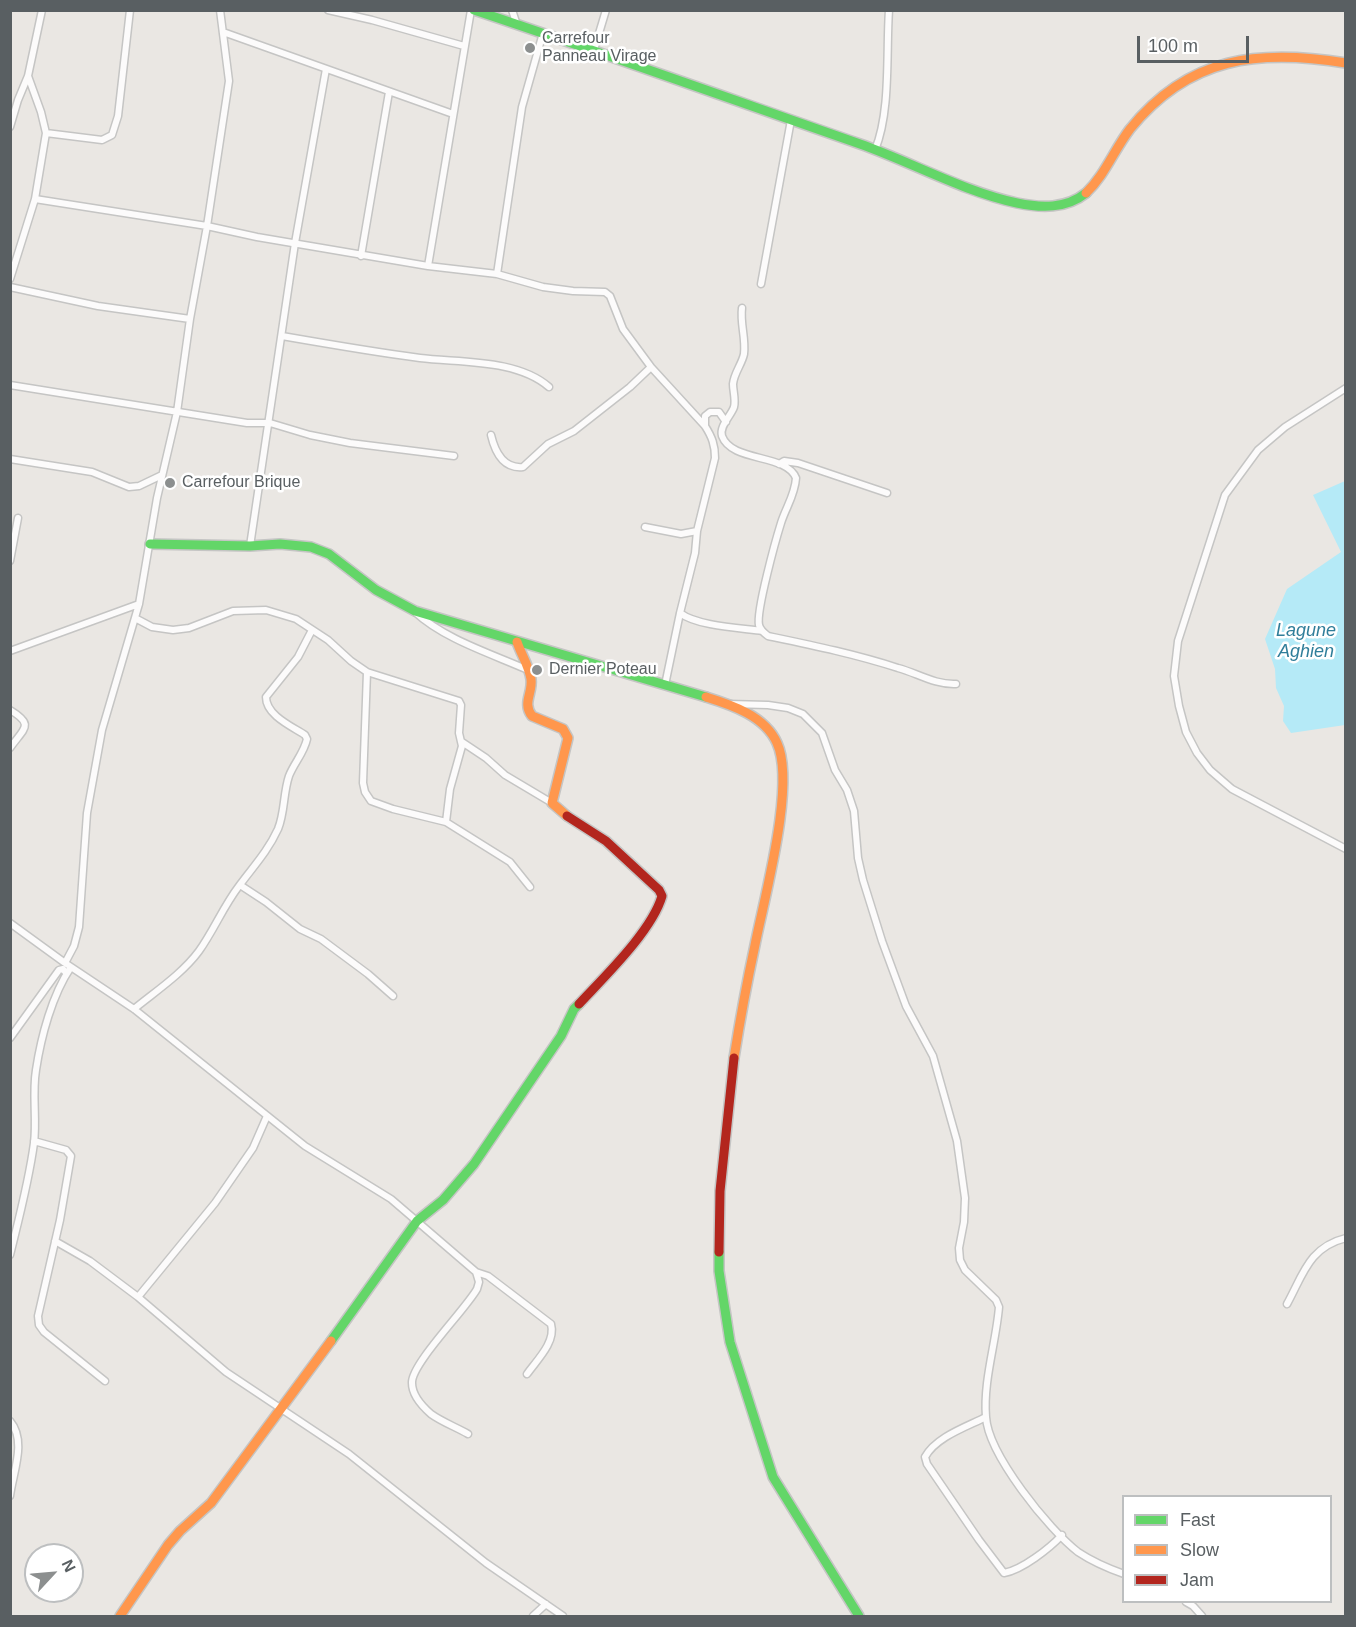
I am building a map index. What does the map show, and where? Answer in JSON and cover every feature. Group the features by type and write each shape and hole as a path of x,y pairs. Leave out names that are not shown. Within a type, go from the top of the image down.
{"street":[{"path":"10,127 28,76 42,10"},
{"path":"46,133 102,140 112,135 118,116 130,10"},
{"path":"10,1256 25,1195 34,1141 36,1071 54,998 66,973 79,927 87,813 102,730 139,604 162,475 177,412 229,81 220,10"},
{"path":"328,10 464,46"},
{"path":"428,266 472,10 594,50 875,150 1002,200 1044,206 1064,205 1078,199 1091,189 1144,112 1170,88 1194,75 1252,58 1288,56 1346,63"},
{"path":"512,10 517,25"},
{"path":"594,50 606,10"},
{"path":"875,150 879,140 886,88 889,10"},
{"path":"223,32 453,114"},
{"path":"497,274 522,107 543,33"},
{"path":"250,546 295,243 326,69"},
{"path":"10,279 34,199 46,133 28,76"},
{"path":"361,255 389,92"},
{"path":"761,284 791,120"},
{"path":"34,199 207,226 428,266 497,274 543,287 605,292 610,296 623,329 651,367 705,426 712,436 715,447 715,458 665,685"},
{"path":"10,287 98,306 190,320"},
{"path":"721,434 734,408 733,383 744,357 742,308"},
{"path":"282,336 410,357 509,368 540,379 549,387"},
{"path":"491,435 494,446 504,462 513,467 523,467 548,444 574,431 630,387 651,367"},
{"path":"10,385 247,423 270,423 310,435 454,456"},
{"path":"1346,388 1285,428 1258,450 1225,495 1178,641 1174,676 1186,732 1197,753 1210,770 1241,794 1346,849"},
{"path":"705,426 705,416 713,412 719,412 726,422"},
{"path":"712,436 721,434"},
{"path":"721,434 732,447 753,457 779,464 793,472 795,484 791,502 781,522 760,613 759,625 762,631 768,636 899,668 945,684 956,684"},
{"path":"10,459 92,472 129,487 139,486 162,475"},
{"path":"779,464 784,461 798,463 887,493"},
{"path":"10,561 18,518"},
{"path":"645,527 681,534 698,531"},
{"path":"150,544 311,547 329,554 376,590 415,611 712,699 747,713 763,723 777,743 783,771 779,826 743,1001 730,1085 718,1221 721,1281 730,1342 772,1477 859,1617"},
{"path":"10,651 139,604"},
{"path":"135,618 152,627 173,630 189,628 233,611 266,610 296,619 367,672 459,701 461,705 459,733 462,742 450,789 446,822"},
{"path":"415,611 425,621 450,635 528,670"},
{"path":"680,613 715,625 762,631"},
{"path":"134,1009 176,975 197,954 219,915 257,865 277,831 284,813 285,794 290,775 307,739 305,735 271,711 266,705 266,697 298,657 312,630"},
{"path":"517,642 531,680 527,699 529,712 532,716 563,729 568,738 552,802"},
{"path":"367,672 363,783 365,792 371,801 446,822 510,862 530,887"},
{"path":"722,704 788,708 804,714 822,733 835,770 847,790 854,811 858,858 863,880 896,982 933,1056 957,1141 965,1198 964,1222 959,1248 960,1260 965,1270 996,1300 999,1307 989,1378 986,1417 988,1430 1014,1478 1039,1511 1076,1550 1100,1566 1122,1573"},
{"path":"10,710 24,719 26,723 25,728 10,747"},
{"path":"120,1617 168,1545 180,1531 212,1503 282,1410 417,1221 443,1200 474,1164 561,1036 574,1009 603,980 646,927 660,903 662,896 659,890 606,842 563,813 552,802 505,775 486,758 462,742"},
{"path":"240,885 300,928 321,939 393,996"},
{"path":"10,923 134,1009 305,1146 391,1199 476,1272 489,1276 551,1324 553,1332 550,1340 527,1374"},
{"path":"10,1038 59,970 63,969 66,973"},
{"path":"138,1297 215,1203 253,1148 267,1116"},
{"path":"34,1141 66,1150 71,1156 38,1316 39,1325 44,1332 105,1381"},
{"path":"1287,1304 1299,1283 1300,1275 1314,1254 1333,1241 1346,1238"},
{"path":"55,1241 90,1262 138,1297 226,1372 349,1454 486,1563 563,1617"},
{"path":"468,1434 432,1415 417,1398 412,1383 414,1373 432,1347 472,1298 479,1282 476,1272"},
{"path":"986,1417 935,1445 925,1457 927,1464 1004,1573 1017,1568 1051,1547 1062,1535"},
{"path":"10,1421 15,1426 20,1443 10,1496"},
{"path":"1188,1603 1202,1617"},
{"path":"533,1617 546,1604"}],"water":[{"name":"Lagune Aghien","path":"1345,481 1345,725 1291,733 1283,721 1284,706 1276,688 1275,669 1265,639 1287,589 1341,552 1313,495"}],"traffic: fast":[{"path":"474,10 860,144 997,198 1026,205 1053,206 1070,202 1086,193"},
{"path":"150,544 250,546 280,544 311,547 329,554 376,590 415,611 706,697"},
{"path":"331,1341 417,1221 443,1200 474,1164 561,1036 574,1009 579,1004"},
{"path":"719,1252 719,1271 730,1342 773,1477 859,1616"}],"traffic: slow":[{"path":"1086,193 1099,178 1130,129 1153,105 1176,86 1201,72 1228,63 1255,58 1284,57 1346,63"},
{"path":"517,642 531,679 529,711 532,716 563,729 568,738 552,803 567,816"},
{"path":"706,697 737,708 756,719 772,734 782,762 781,813 734,1058"},
{"path":"120,1616 168,1545 211,1503 331,1341"}],"traffic: jam":[{"path":"567,816 606,841 659,890 662,896 657,910 638,938 579,1004"},
{"path":"719,1252 720,1191 734,1058"}],"place":[{"name":"Carrefour Panneau Virage","path":"530,48"},
{"name":"Carrefour Brique","path":"170,483"},
{"name":"Dernier Poteau","path":"537,670"}]}
